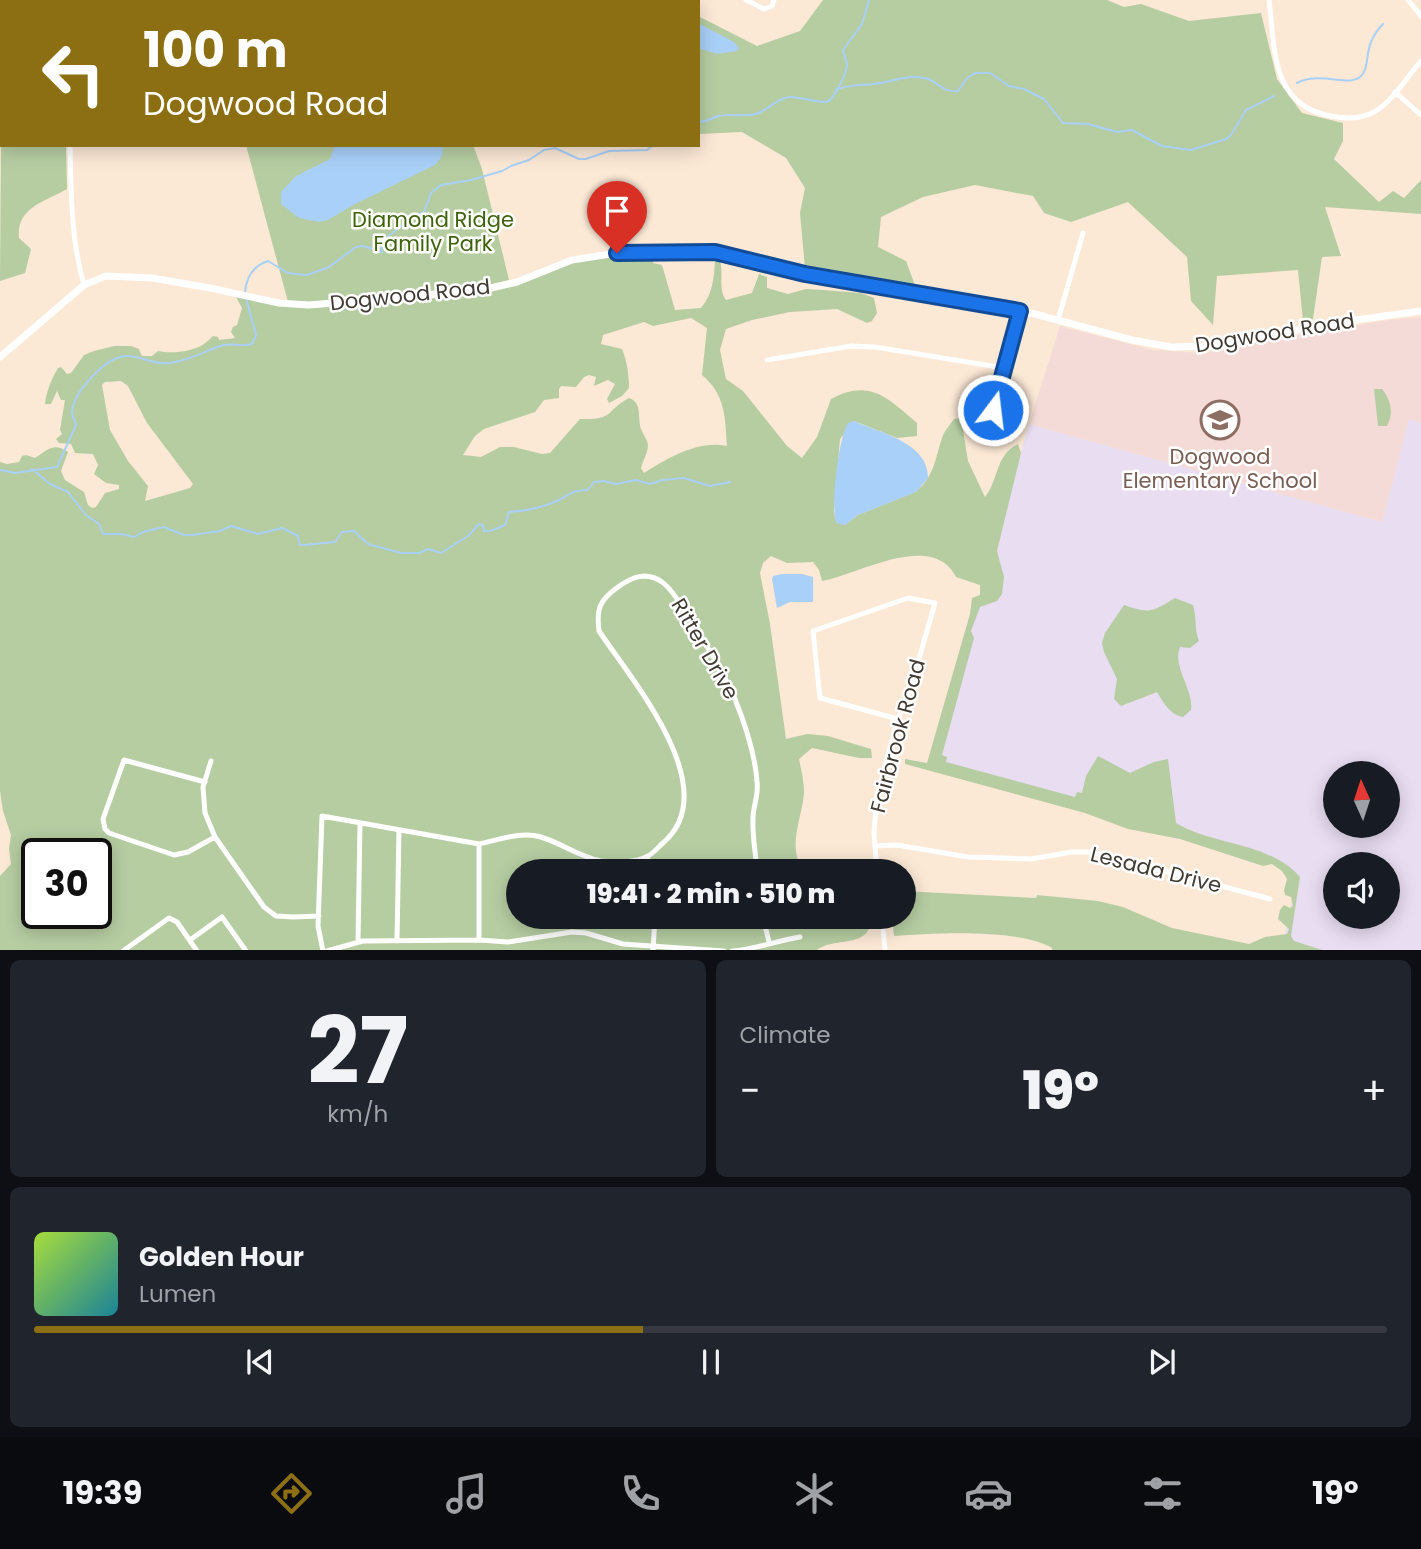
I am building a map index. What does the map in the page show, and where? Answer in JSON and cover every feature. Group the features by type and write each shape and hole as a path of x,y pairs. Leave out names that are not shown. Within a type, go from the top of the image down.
{"street":[{"path":"746,0 764,9 772,6 775,0"},
{"path":"1269,0 1278,65 1285,86 1297,102 1319,113 1350,118 1374,112 1420,64"},
{"path":"1408,0 1421,16"},
{"path":"1395,92 1421,115"},
{"path":"71,147 77,258 84,285"},
{"path":"1058,320 1083,233"},
{"name":"Dogwood Road","path":"0,357 84,285 100,277 130,276 210,288 279,303 309,304 458,293 517,282 572,260 599,254 707,251 805,274 1020,311 1146,343 1200,347 1352,320 1421,311"},
{"path":"993,410 1020,311"},
{"path":"767,360 851,346 875,347 1004,368"},
{"name":"Ritter Drive","path":"647,857 668,838 682,816 683,776 666,733 599,631 597,617 603,597 632,577 646,575 662,582 674,594 725,677 736,702 757,781 753,816 756,859"},
{"name":"Fairbrook Road","path":"876,859 874,818 877,795 935,603 908,598 813,631 820,698 898,719"},
{"path":"205,782 124,760 103,819 105,829 109,833 174,855 188,852 215,837"},
{"path":"211,761 203,787 205,813 215,837 264,907 276,916 318,916"},
{"path":"647,857 622,862 600,861 539,836 514,836 478,844 322,816 318,926 325,950 358,942 508,942 572,932 653,948 724,950"},
{"path":"358,942 360,823"},
{"path":"397,940 399,830"},
{"path":"478,844 479,940"},
{"name":"Lesada Drive","path":"875,846 897,845 968,858 1031,859 1072,852 1093,852 1270,899"},
{"path":"190,940 222,917 246,950"},
{"path":"122,950 169,918 177,922 197,950"},
{"path":"653,948 654,929"},
{"path":"766,929 769,942"},
{"path":"882,929 885,950"},
{"path":"732,950 800,937"}],"shaded area":[{"name":"Dogwood Elementary School","path":"1421,317 1421,423 1409,419 1382,522 1029,424 1060,326 1153,350 1202,353 1314,332"},
{"path":"1409,418 1420,423 1421,421 1421,950 1293,950 1283,943 1296,880 1279,863 929,768 1029,424 1382,522"}],"green space":[{"path":"823,0 1107,0 1124,7 1141,4 1189,21 1261,13 1277,79 1302,113 1343,123 1343,141 1334,159 1379,202 1393,191 1404,198 1421,180 1421,214 1325,207 1341,256 1322,257 1313,319 1303,321 1298,270 1217,276 1213,325 1191,301 1187,257 1128,202 1071,222 1044,213 1033,196 975,185 923,197 881,217 878,247 906,261 916,288 805,268 800,213 805,188 786,158 742,132 700,134 700,17 757,46 800,31"},
{"path":"1,147 66,147 67,189 41,202 27,213 19,228 19,238 31,249 25,273 0,281"},
{"name":"Diamond Ridge Family Park","path":"247,147 474,147 482,169 509,280 484,286 315,302 288,302"},
{"path":"653,255 653,263 662,265 675,310 701,308 710,291 715,260 719,258 722,290 726,300 752,293 759,274 767,277 767,288 788,294 806,289 861,293 874,298 877,313 872,321 867,323 837,309 790,312 726,329 720,350 726,379 743,391 787,446 802,458 817,437 831,399 845,393 857,390 878,394 917,423 917,436 897,438 854,421 840,439 834,510 835,518 845,525 858,515 915,492 921,487 933,468 943,435 954,419 961,418 968,461 985,497 1001,461 1018,444 1021,453 997,551 1004,577 1002,594 997,601 980,607 971,631 974,638 942,755 947,757 946,762 1075,797 1077,792 1082,793 1086,776 1098,756 1130,773 1168,759 1176,823 1207,836 1258,851 1288,866 1300,877 1291,936 1294,941 1322,950 1052,950 1019,937 998,935 953,933 894,936 893,929 916,929 916,892 1036,898 1037,895 1098,901 1123,907 1172,928 1249,944 1265,937 1287,934 1289,929 1278,919 1284,905 1290,908 1293,906 1291,897 1285,895 1287,879 1282,871 1272,864 1263,866 1180,839 1128,829 1085,813 905,764 905,759 927,763 970,614 972,598 980,595 980,585 956,577 945,563 930,557 894,559 822,581 813,562 787,563 771,556 763,563 760,573 786,739 807,734 828,736 871,749 872,758 859,758 812,748 799,759 804,792 796,843 798,859 506,859 506,929 868,929 858,938 818,950 0,950 0,876 11,864 11,835 0,791 0,462 19,462 22,456 26,455 35,458 54,447 68,452 61,471 65,480 84,492 88,505 92,508 96,507 105,493 119,489 119,485 106,483 94,474 98,465 93,454 75,453 71,444 59,443 56,439 62,434 60,430 65,400 61,400 57,391 51,404 45,404 58,368 61,367 67,374 71,373 84,355 114,346 131,346 139,349 142,356 152,356 158,351 188,351 204,344 213,336 219,340 235,338 231,332 237,325 242,308 236,297 281,306 313,308 461,296 521,284 574,262 614,256","holes":["691,318 707,328 702,375 720,399 725,417 727,446 694,448 673,456 644,473 641,468 648,445 641,429 638,407 629,398 605,416 580,419 550,453 500,447 481,457 463,455 475,436 484,429 535,412 544,400 559,398 561,386 576,387 589,375 596,377 594,386 608,380 615,384 607,399 609,403 622,396 629,388 624,354 622,349 601,344 603,335 644,322 653,326","121,381 128,386 147,423 193,484 190,488 145,501 148,486 128,461 110,430 102,385 105,382"]},
{"path":"1374,389 1382,389 1388,398 1391,411 1387,426 1378,426"},
{"path":"1175,598 1193,605 1199,641 1190,648 1180,647 1178,655 1191,710 1183,717 1174,714 1157,692 1121,706 1114,699 1117,679 1104,652 1102,643 1105,633 1124,605 1151,610"}],"water":[{"path":"700,24 734,42 739,48 737,51 717,54 700,49"},
{"path":"334,147 442,147 443,151 435,165 328,220 319,222 299,218 281,204 281,192 296,176 330,159"},
{"path":"854,421 912,448 921,456 928,478 916,492 858,515 845,525 836,523 835,487 844,431 848,423"},
{"path":"782,574 813,577 813,602 790,602 777,608 772,579 773,576"}],"waterway":[{"path":"700,122 724,115 756,114 789,97 823,102 830,100 846,70 843,50 862,24 869,0"},
{"path":"1297,83 1315,78 1355,80 1360,77 1365,70 1371,42 1383,24"},
{"path":"836,90 921,77 945,89 958,91 967,78 975,73 990,73 1009,86 1024,89 1044,99 1063,123 1088,124 1117,132 1132,130 1162,146 1191,150 1226,139 1246,110 1274,96"},
{"path":"245,293 251,273 268,261 288,273 307,275 329,267 356,247 363,246 382,252 381,244 401,226 424,212 431,193 441,185 502,171 529,160 544,150 555,148 579,159 586,159 609,151 647,150 651,147"},
{"path":"0,470 15,473 57,467 76,425 72,412 79,393 93,376 110,362 127,356 169,363 224,345 252,344 256,335 246,298"},
{"path":"32,469 50,484 68,492 86,515 99,524 103,534 134,537 164,527 184,535 192,535 220,531 231,526 258,534 282,528 298,536 300,545 304,545 335,542 342,532 354,531 368,544 401,553 419,553 428,549 441,553 468,536 479,524 483,525 484,531 490,531 505,525 509,512 558,501 572,493 588,490 594,482 616,484 636,480 650,484 684,478 710,486 730,482"}],"place":[{"name":"Dogwood Elementary School","path":"1220,420"}],"route":[{"path":"617,253 724,253 805,274 1020,311 993,410"}]}
